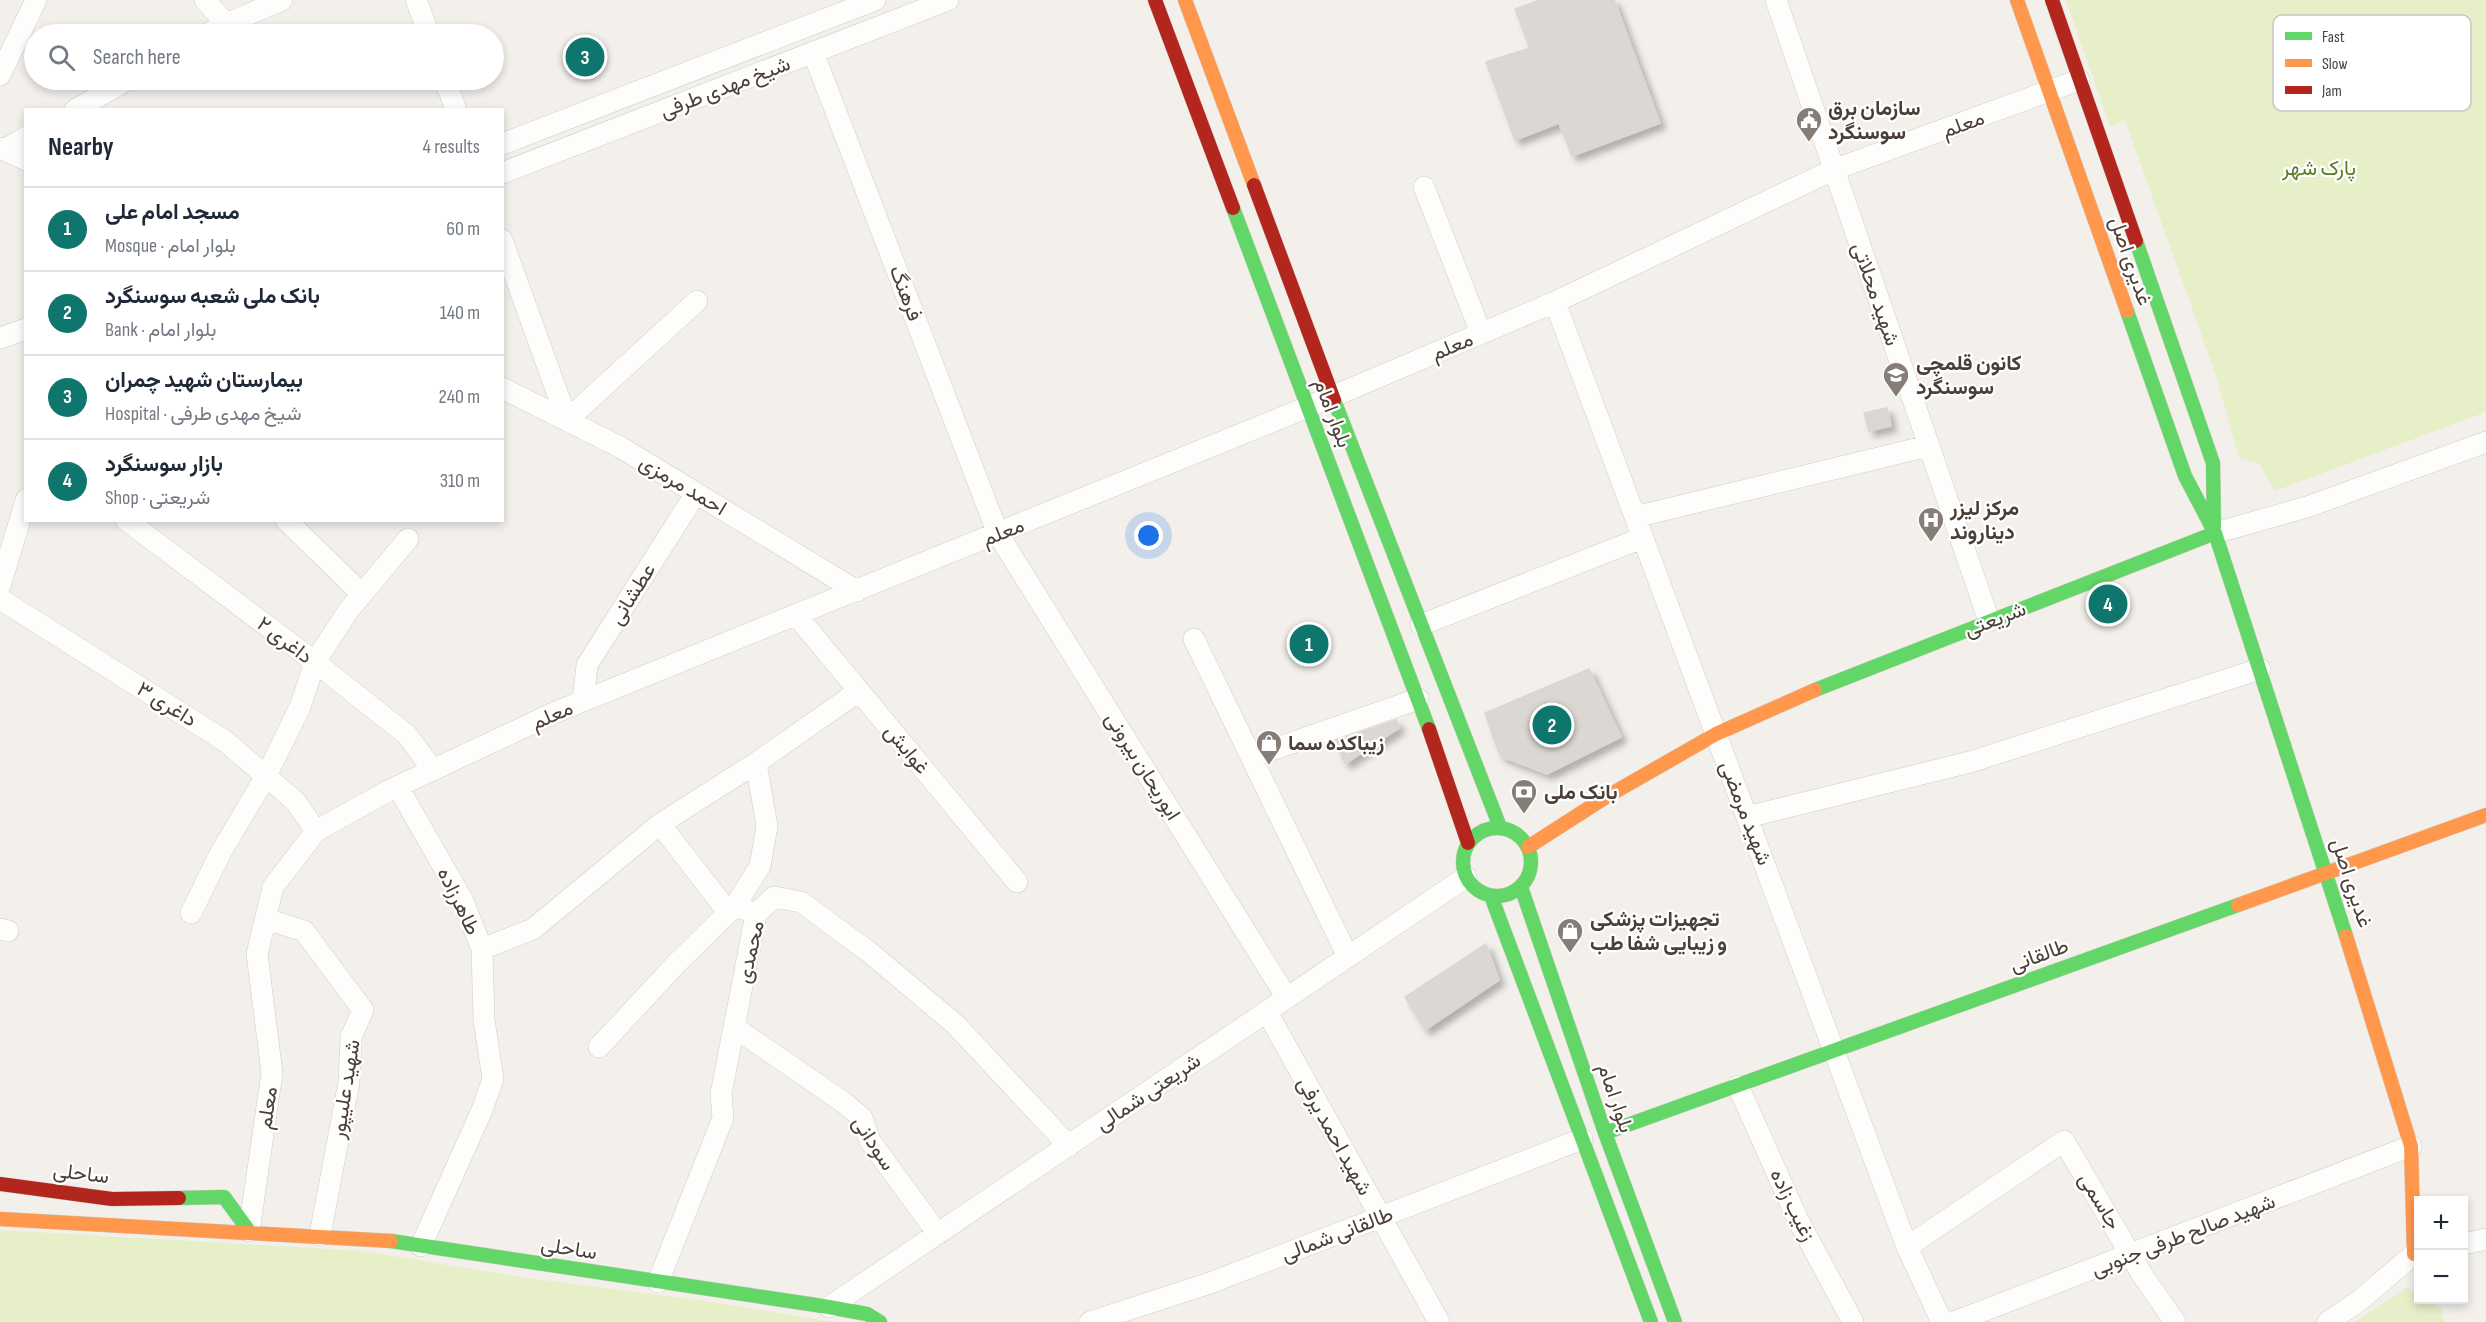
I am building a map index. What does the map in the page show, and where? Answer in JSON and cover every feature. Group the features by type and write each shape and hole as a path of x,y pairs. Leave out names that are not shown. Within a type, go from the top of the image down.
{"main road":[{"name":"بلوار امام","path":"1155,0 1418,699 1468,843"},
{"name":"بلوار امام","path":"1185,0 1332,396 1500,827"},
{"name":"غدیری اصل","path":"2017,0 2185,476 2215,533 2327,873 2411,1146 2416,1250"},
{"name":"غدیری اصل","path":"2052,0 2213,463 2215,533"},
{"name":"شریعتی","path":"1528,847 1606,797 1716,734 1834,682 2215,533"},
{"name":"طالقانی","path":"1605,1133 2486,815"},
{"path":"1500,827 1516,834 1528,847 1531,868 1521,887 1512,893 1491,896 1481,892 1466,877 1463,860 1468,843 1482,831 1500,827"},
{"name":"بلوار امام","path":"1521,887 1605,1133 1675,1322"},
{"path":"1491,896 1651,1322"},
{"name":"ساحلی","path":"0,1184 112,1198 224,1197 249,1231"},
{"name":"ساحلی","path":"0,1219 378,1239 829,1307 867,1314 880,1322"}],"street":[{"path":"24,24 36,0"},
{"path":"205,0 226,24 282,0"},
{"path":"416,0 425,24"},
{"name":"شیخ مهدی طرفی","path":"504,143 875,0"},
{"name":"شیخ مهدی طرفی","path":"504,172 948,0"},
{"name":"شهید محلاتی","path":"1776,0 1989,621"},
{"path":"0,75 24,25"},
{"name":"فرهنگ","path":"813,52 998,534"},
{"name":"معلم","path":"249,1231 272,1073 257,954 273,887 316,831 398,787 583,701 1308,407 1555,302 1833,170 2079,80"},
{"path":"79,108 110,90"},
{"path":"449,90 455,108"},
{"path":"2,149 24,138"},
{"path":"2,149 24,159"},
{"path":"1424,188 1481,333"},
{"path":"504,246 567,420 698,301"},
{"name":"شهید مرمضی","path":"1555,302 1907,1247 1942,1322"},
{"path":"0,338 24,330"},
{"name":"احمد مرمزی","path":"504,389 620,447 857,591"},
{"name":"شریعتی","path":"2215,533 2307,507 2486,442"},
{"path":"1635,517 1928,446"},
{"name":"عطشانی","path":"583,701 587,665 696,493"},
{"path":"0,586 24,507"},
{"name":"داغری ۲","path":"129,522 315,662 407,735 433,770"},
{"path":"288,522 362,594"},
{"name":"ابوریحان بیرونی","path":"998,534 1287,998"},
{"path":"1421,625 1642,538"},
{"path":"191,913 221,852 266,776 300,707 315,662 348,610 408,539"},
{"name":"داغری ۳","path":"0,599 225,741 296,802 316,831"},
{"name":"غوابش","path":"797,616 1017,882"},
{"path":"1194,639 1348,957"},
{"path":"1747,817 1970,762 2260,669"},
{"name":"طاهرزاده","path":"398,787 463,901 482,949 533,929 660,824 756,763 859,691"},
{"path":"1251,757 1418,699"},
{"path":"600,1047 677,963 732,909 760,866 767,826 756,763"},
{"path":"660,824 732,909 756,914"},
{"name":"شریعتی شمالی","path":"829,1307 1466,877"},
{"name":"محمدی","path":"658,1282 723,1118 721,1094 756,914 774,897 801,902 869,952 955,1024 1069,1146"},
{"name":"شهید علیپور","path":"266,919 304,931 363,1010 351,1037 349,1082 320,1235"},
{"path":"421,1246 482,1110 493,1079 484,1020 482,949"},
{"name":"شهید احمد یرفی","path":"1267,1012 1439,1322"},
{"name":"سودانی","path":"734,1027 843,1102 862,1118 870,1141 938,1234"},
{"name":"زغیب زاده","path":"1738,1086 1798,1220 1853,1322"},
{"name":"طالقانی شمالی","path":"1090,1322 1210,1283 1582,1139"},
{"name":"جاسمی","path":"1907,1247 2064,1141 2143,1276 2175,1322"},
{"name":"شهید صالح طرفی جنوبی","path":"1954,1322 2411,1146"},
{"path":"2468,1243 2486,1239"},
{"path":"2328,1322 2359,1301 2414,1255"}],"green space":[{"name":"پارک شهر","path":"2066,0 2486,0 2486,412 2275,491 2259,464 2239,458 2216,376 2125,120 2110,127"},
{"path":"0,1230 362,1251 520,1277 713,1302 834,1322 0,1322"},
{"path":"2408,1287 2414,1291 2414,1304 2434,1304 2441,1308 2444,1322 2355,1322"}],"building":[{"path":"1540,0 1614,0 1660,123 1572,156 1559,123 1515,140 1486,62 1530,48 1515,9"},
{"path":"1887,408 1891,426 1869,431 1864,413"},
{"path":"1589,669 1621,737 1547,774 1500,756 1485,713"},
{"path":"1396,720 1399,728 1345,764 1335,741"},
{"path":"1486,944 1499,980 1425,1030 1405,997"}],"traffic: fast":[{"path":"1233,208 1429,729"},
{"path":"2136,241 2213,463 2214,527"},
{"path":"2127,311 2185,476 2215,533 2346,936"},
{"path":"1334,400 1500,827"},
{"path":"1815,690 2215,533"},
{"path":"1504,828 1516,834 1525,843 1531,855 1531,862 1529,875 1521,886 1504,896 1490,896 1473,886 1465,875 1463,855 1473,838 1484,830 1504,828"},
{"path":"1521,887 1605,1133 1675,1322"},
{"path":"1491,896 1651,1322"},
{"path":"1605,1133 2238,905"},
{"path":"179,1198 224,1197 249,1231"},
{"path":"391,1241 829,1307 867,1314 880,1322"}],"traffic: slow":[{"path":"1185,0 1254,185"},
{"path":"2017,0 2127,311"},
{"path":"1528,847 1606,797 1716,734 1815,690"},
{"path":"2238,905 2486,815"},
{"path":"2346,936 2411,1146 2414,1254"},
{"path":"0,1219 391,1241"}],"traffic: jam":[{"path":"1155,0 1233,208"},
{"path":"2052,0 2136,241"},
{"path":"1254,185 1334,400"},
{"path":"1429,729 1468,843"},
{"path":"0,1184 112,1199 179,1198"}],"place":[{"name":"بیمارستان شهید چمران","path":"585,57"},
{"name":"سازمان برق سوسنگرد","path":"1809,143"},
{"name":"کانون قلمچی سوسنگرد","path":"1896,398"},
{"name":"مرکز لیزر دیناروند","path":"1931,543"},
{"name":"بازار سوسنگرد","path":"2108,604"},
{"name":"مسجد امام علی","path":"1309,644"},
{"name":"بانک ملی شعبه سوسنگرد","path":"1552,725"},
{"name":"زیباکده سما","path":"1269,766"},
{"name":"بانک ملی","path":"1524,815"},
{"name":"تجهیزات پزشکی و زیبایی شفا طب","path":"1570,954"}]}
